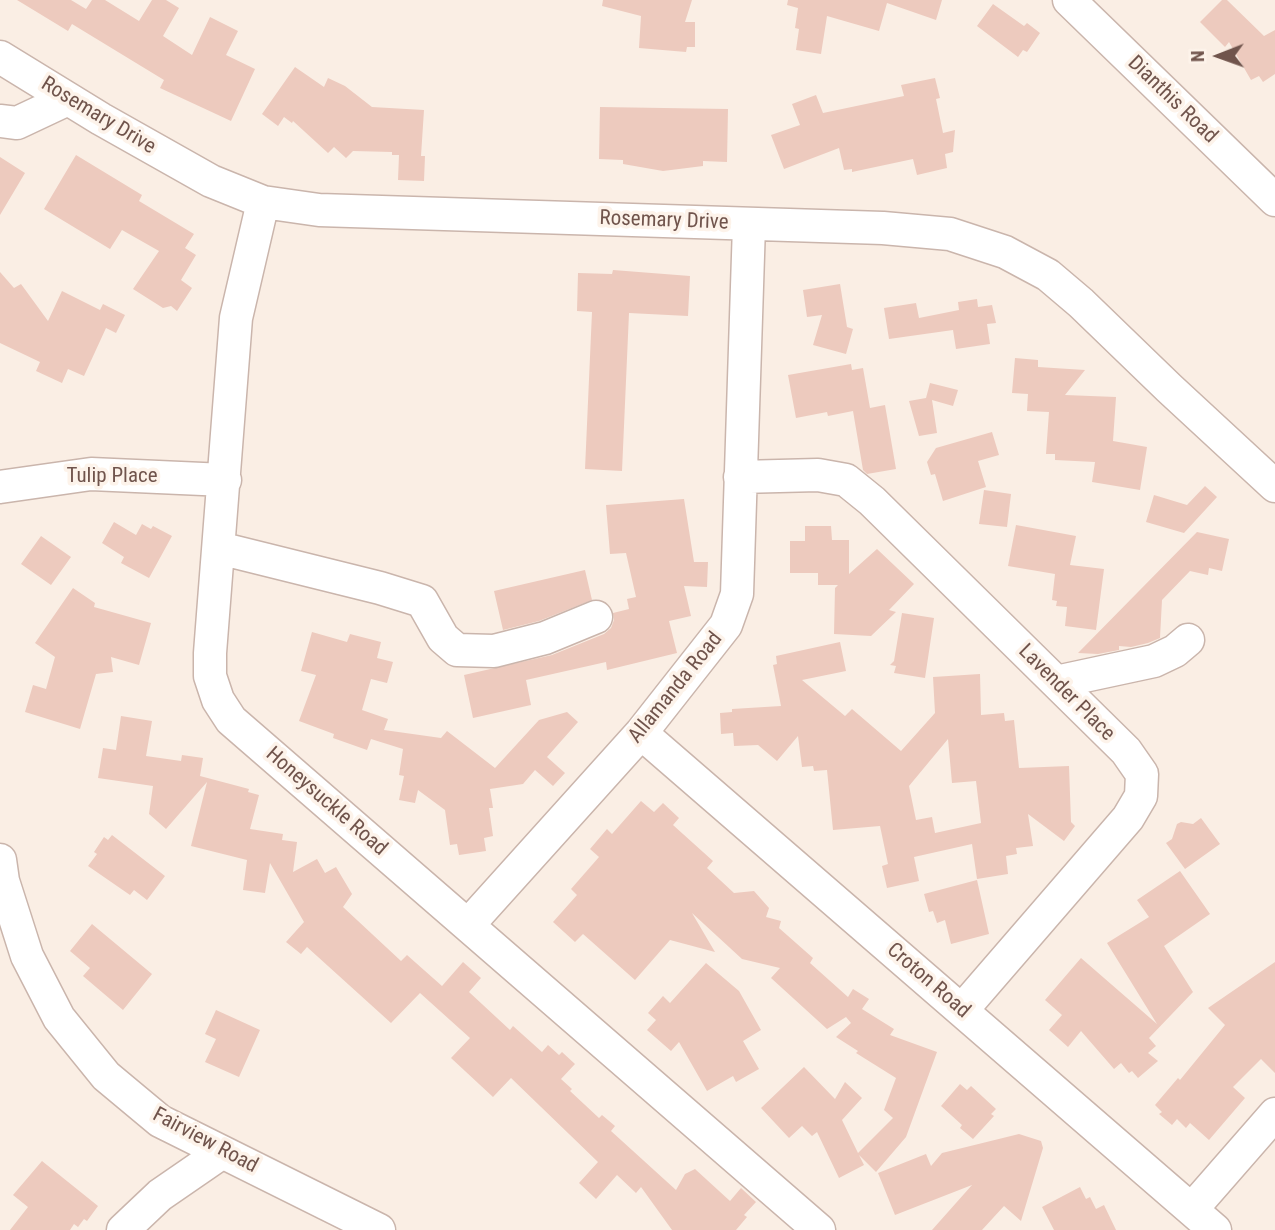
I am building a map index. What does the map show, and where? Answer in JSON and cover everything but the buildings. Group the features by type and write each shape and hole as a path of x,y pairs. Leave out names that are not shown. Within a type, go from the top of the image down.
{"street":[{"name":"Dianthis Road","path":"1069,0 1275,200"},
{"name":"Rosemary Drive","path":"0,57 211,181 264,202 319,210 883,228 950,234 1005,252 1048,275 1081,303 1275,486"},
{"path":"0,121 18,123 68,99"},
{"name":"Honeysuckle Road","path":"264,202 236,318 210,676 218,700 231,720 819,1230"},
{"name":"Allamanda Road","path":"469,924 640,733 726,625 737,594 749,225"},
{"name":"Tulip Place","path":"0,487 91,474 225,480"},
{"name":"Lavender Place","path":"740,477 818,475 846,480 872,501 1126,751 1142,774 1141,796 1128,818 962,1010"},
{"path":"219,548 422,601 443,638 457,650 494,650 545,638 596,617"},
{"path":"1056,682 1154,660 1175,652 1188,640"},
{"name":"Croton Road","path":"640,733 1215,1230"},
{"name":"Fairview Road","path":"0,860 27,956 59,1018 106,1076 160,1121 379,1230"},
{"path":"1192,1209 1275,1114"},
{"path":"124,1230 160,1195 221,1153"}]}
